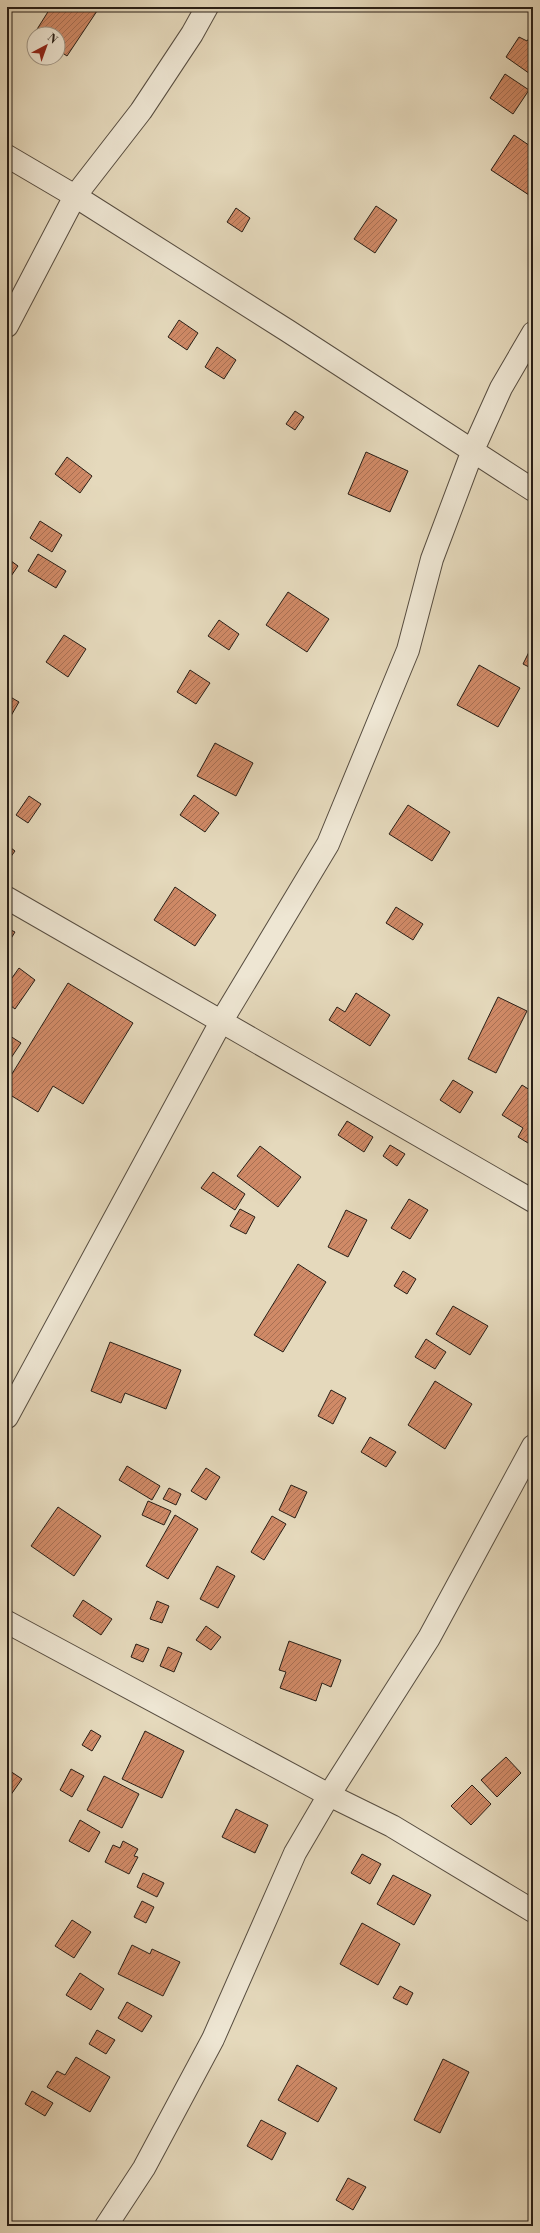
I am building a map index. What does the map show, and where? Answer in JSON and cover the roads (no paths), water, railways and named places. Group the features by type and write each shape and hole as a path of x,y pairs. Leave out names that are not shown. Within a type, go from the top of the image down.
{"street":[{"path":"7,326 75,196 141,111 192,34 207,7"},
{"path":"7,156 75,196 473,450 533,490"},
{"path":"7,1417 220,1022 328,844 408,650 432,559 473,450 501,388 533,333"},
{"path":"7,898 533,1201"},
{"path":"106,2226 144,2168 213,2038 295,1853 329,1795 429,1638 533,1446"},
{"path":"7,1622 329,1795 392,1826 533,1911"}]}
